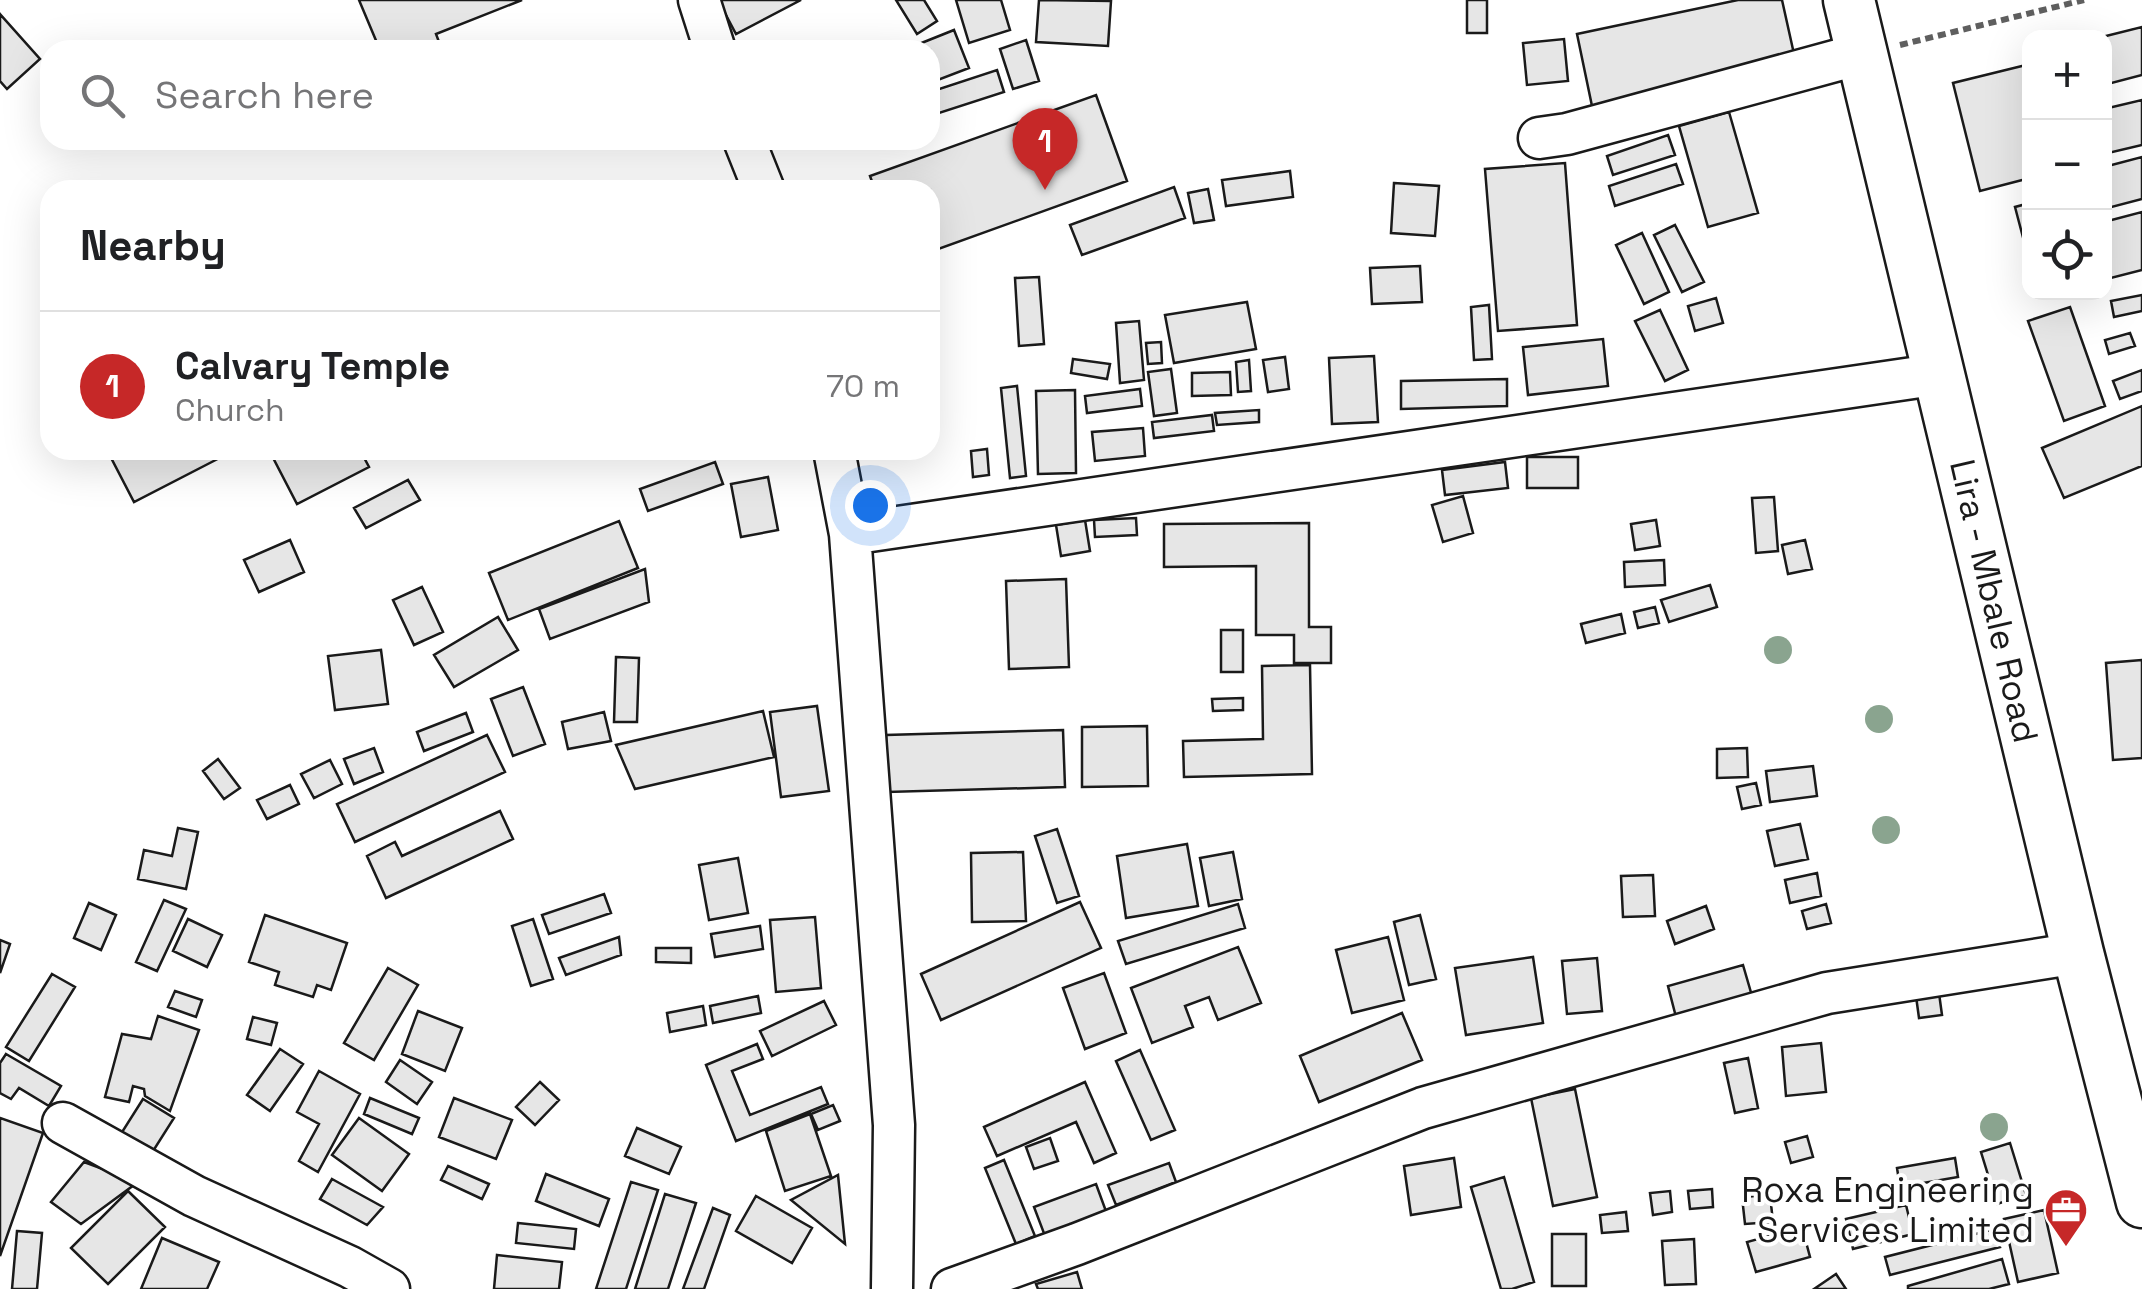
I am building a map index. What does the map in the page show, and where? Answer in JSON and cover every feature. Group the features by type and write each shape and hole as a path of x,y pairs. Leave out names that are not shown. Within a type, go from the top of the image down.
{"main road":[{"name":"Lira - Mbale Road","path":"1849,0 2078,953 2142,1202"}],"street":[{"path":"699,0 711,40"},
{"path":"1539,138 1567,134 1864,53"},
{"path":"748,150 760,180"},
{"path":"850,534 1940,374"},
{"path":"836,460 850,534 894,1125 892,1289"},
{"path":"952,1289 1459,1097 1828,993 2078,953"},
{"path":"63,1123 194,1196 350,1266 389,1289"}],"path":[{"path":"1864,53 2084,0"}],"building":[{"path":"359,0 522,0 436,34 438,40 376,40"},
{"path":"718,0 801,0 736,34"},
{"path":"896,0 924,0 937,21 917,34"},
{"path":"956,0 1001,0 1010,30 969,43"},
{"path":"1039,0 1111,1 1108,46 1036,42"},
{"path":"1467,0 1487,0 1487,33 1467,33"},
{"path":"1738,0 1782,0 1796,63 1592,106 1577,34"},
{"path":"0,14 40,59 7,89 0,81"},
{"path":"2142,27 2142,75 2112,83 2112,34"},
{"path":"954,30 969,68 940,79 940,40 929,40"},
{"path":"1564,39 1568,81 1527,85 1523,43"},
{"path":"1026,40 1039,81 1013,89 1000,49"},
{"path":"2022,66 2022,180 1980,191 1953,83"},
{"path":"997,70 1004,92 940,113 940,89"},
{"path":"1096,95 1127,181 940,248 940,180 871,180 870,176"},
{"path":"2142,100 2142,145 2112,152 2112,107"},
{"path":"1729,112 1758,213 1708,227 1679,126"},
{"path":"1668,135 1675,155 1613,175 1607,156"},
{"path":"2142,157 2142,199 2112,207 2112,165"},
{"path":"1565,163 1577,325 1498,331 1485,169"},
{"path":"1676,164 1683,184 1615,206 1609,186"},
{"path":"1290,171 1293,197 1226,206 1222,180"},
{"path":"1394,183 1439,186 1435,236 1391,233"},
{"path":"1174,187 1185,218 1082,255 1070,225"},
{"path":"1208,189 1214,220 1194,223 1188,193"},
{"path":"2022,205 2022,234 2015,207"},
{"path":"2142,212 2142,270 2112,278 2112,220"},
{"path":"1675,225 1704,282 1682,292 1654,235"},
{"path":"1642,233 1669,292 1644,304 1616,245"},
{"path":"1420,266 1422,302 1372,304 1370,268"},
{"path":"1039,277 1044,344 1019,346 1015,278"},
{"path":"2142,295 2142,311 2114,317 2111,301"},
{"path":"1716,298 1723,323 1695,331 1688,306"},
{"path":"1247,302 1256,349 1174,363 1165,315"},
{"path":"1489,305 1492,359 1474,360 1471,307"},
{"path":"2070,307 2105,406 2064,421 2028,321"},
{"path":"1660,310 1688,370 1665,381 1635,321"},
{"path":"1139,321 1144,380 1120,383 1116,323"},
{"path":"2130,333 2135,346 2109,354 2105,340"},
{"path":"1603,339 1608,386 1528,395 1523,347"},
{"path":"1161,342 1162,363 1148,364 1146,343"},
{"path":"1374,356 1378,422 1332,424 1329,358"},
{"path":"1285,357 1289,389 1268,392 1263,360"},
{"path":"1073,359 1110,364 1107,379 1071,373"},
{"path":"1249,360 1251,391 1238,392 1236,362"},
{"path":"1171,369 1177,413 1154,416 1148,372"},
{"path":"2142,370 2142,391 2120,399 2113,381"},
{"path":"1230,372 1231,395 1192,396 1192,373"},
{"path":"1507,379 1507,406 1401,409 1401,381"},
{"path":"1017,386 1026,476 1010,478 1001,388"},
{"path":"1140,389 1142,406 1087,413 1085,396"},
{"path":"1075,390 1076,473 1038,474 1036,391"},
{"path":"2142,406 2142,466 2064,498 2042,448"},
{"path":"1259,410 1259,422 1217,425 1215,413"},
{"path":"1212,415 1214,431 1154,438 1152,422"},
{"path":"1143,428 1145,456 1095,461 1092,432"},
{"path":"987,449 989,475 973,477 971,451"},
{"path":"1527,457 1578,457 1578,488 1527,488"},
{"path":"112,460 216,460 134,502"},
{"path":"274,460 365,460 369,467 297,504"},
{"path":"715,462 723,484 648,511 640,489"},
{"path":"1505,462 1508,488 1445,495 1442,470"},
{"path":"768,477 778,530 741,537 731,484"},
{"path":"408,480 420,500 366,528 354,508"},
{"path":"1463,496 1473,533 1443,542 1432,505"},
{"path":"1774,497 1778,551 1756,553 1752,498"},
{"path":"1136,518 1137,535 1095,537 1094,520"},
{"path":"1085,520 1090,551 1061,556 1056,525"},
{"path":"1656,520 1660,546 1635,550 1631,524"},
{"path":"619,521 638,568 508,620 489,573"},
{"path":"1309,523 1309,627 1331,627 1331,663 1294,663 1294,635 1256,635 1256,566 1164,567 1164,524"},
{"path":"290,540 304,572 259,592 244,560"},
{"path":"1805,540 1812,569 1788,574 1782,545"},
{"path":"1664,560 1665,585 1625,587 1624,562"},
{"path":"645,569 649,602 550,639 539,609"},
{"path":"1066,579 1069,667 1009,669 1006,581"},
{"path":"1710,585 1717,607 1669,622 1661,600"},
{"path":"422,587 443,632 414,645 393,600"},
{"path":"1655,607 1659,623 1638,628 1634,612"},
{"path":"1621,614 1625,633 1586,643 1581,624"},
{"path":"498,617 518,650 454,687 434,655"},
{"path":"1221,630 1243,630 1243,672 1221,672"},
{"path":"381,650 388,704 335,710 328,656"},
{"path":"616,657 639,658 637,722 614,722"},
{"path":"2142,660 2142,758 2113,760 2106,663"},
{"path":"1310,665 1312,774 1184,777 1183,741 1263,739 1262,666"},
{"path":"523,687 545,744 513,756 491,699"},
{"path":"1243,698 1243,710 1213,711 1212,699"},
{"path":"817,706 829,791 781,797 770,712"},
{"path":"763,711 774,757 635,789 616,745"},
{"path":"604,712 611,741 568,749 562,722"},
{"path":"466,713 473,732 424,751 417,732"},
{"path":"1147,726 1148,786 1082,787 1082,727"},
{"path":"1063,730 1065,787 887,792 886,735"},
{"path":"487,735 505,772 355,842 337,804"},
{"path":"374,748 383,772 354,784 344,759"},
{"path":"1747,748 1748,777 1717,778 1717,749"},
{"path":"218,759 240,788 224,799 203,771"},
{"path":"330,760 342,784 314,798 301,774"},
{"path":"1813,766 1817,796 1770,802 1766,771"},
{"path":"1756,783 1761,805 1742,809 1737,787"},
{"path":"290,785 299,804 267,819 257,800"},
{"path":"500,811 513,839 386,898 367,856 395,842 402,856"},
{"path":"1800,824 1808,859 1775,866 1767,831"},
{"path":"178,828 198,832 186,889 138,879 144,850 172,856"},
{"path":"1057,829 1079,896 1057,903 1035,836"},
{"path":"1187,844 1198,906 1126,918 1117,856"},
{"path":"1023,852 1026,921 972,922 971,853"},
{"path":"1233,852 1242,899 1209,906 1200,858"},
{"path":"738,858 748,913 709,920 699,865"},
{"path":"1817,873 1821,896 1790,903 1785,880"},
{"path":"1653,875 1655,916 1623,917 1621,876"},
{"path":"604,894 611,913 549,934 542,915"},
{"path":"164,900 186,909 157,971 136,962"},
{"path":"1080,902 1101,948 941,1020 921,974"},
{"path":"89,903 116,915 101,950 74,938"},
{"path":"1238,904 1245,928 1126,964 1118,941"},
{"path":"1826,904 1831,923 1807,929 1802,911"},
{"path":"1706,906 1714,929 1675,944 1667,921"},
{"path":"265,915 347,943 331,990 317,985 313,997 275,985 279,972 249,962"},
{"path":"1420,915 1436,979 1409,985 1394,922"},
{"path":"815,917 821,988 776,992 770,920"},
{"path":"188,919 222,935 207,967 173,951"},
{"path":"533,919 553,979 531,986 512,926"},
{"path":"760,926 763,949 715,957 711,934"},
{"path":"619,937 621,955 566,975 559,958"},
{"path":"1388,937 1404,1000 1352,1013 1336,950"},
{"path":"0,940 10,944 0,973"},
{"path":"1238,947 1261,1003 1218,1020 1209,997 1185,1006 1193,1027 1152,1043 1131,988"},
{"path":"656,948 691,948 691,963 656,962"},
{"path":"1533,957 1543,1023 1466,1035 1455,968"},
{"path":"1597,958 1602,1011 1567,1014 1562,961"},
{"path":"1743,965 1752,996 1676,1017 1668,986"},
{"path":"388,968 418,985 374,1060 344,1043"},
{"path":"1104,973 1126,1033 1085,1049 1063,988"},
{"path":"52,974 75,987 29,1061 6,1047"},
{"path":"1938,986 1942,1015 1919,1018 1915,989"},
{"path":"175,991 202,1000 196,1017 168,1007"},
{"path":"758,996 761,1013 713,1023 710,1006"},
{"path":"824,1001 836,1025 772,1056 760,1031"},
{"path":"703,1006 706,1025 670,1032 667,1013"},
{"path":"418,1011 462,1028 445,1071 402,1054"},
{"path":"1402,1013 1422,1060 1319,1102 1300,1056"},
{"path":"158,1016 199,1030 170,1111 145,1096 144,1089 133,1086 129,1102 105,1097 122,1034 151,1039"},
{"path":"253,1017 277,1023 271,1045 247,1039"},
{"path":"1821,1043 1826,1092 1786,1096 1782,1047"},
{"path":"757,1044 763,1059 732,1071 750,1115 821,1087 828,1104 736,1141 706,1065"},
{"path":"280,1049 303,1064 270,1111 247,1095"},
{"path":"1140,1050 1175,1130 1151,1140 1116,1061"},
{"path":"6,1054 61,1086 49,1106 19,1088 11,1099 0,1093 0,1063"},
{"path":"1748,1058 1758,1108 1735,1113 1724,1063"},
{"path":"400,1060 432,1082 417,1104 386,1082"},
{"path":"319,1071 360,1094 318,1172 299,1161 319,1124 297,1112"},
{"path":"540,1082 559,1100 535,1125 516,1107"},
{"path":"1085,1082 1116,1153 1094,1163 1076,1122 997,1156 984,1127"},
{"path":"1575,1089 1597,1197 1553,1206 1531,1098"},
{"path":"370,1098 419,1118 412,1134 364,1114"},
{"path":"454,1098 512,1120 496,1159 439,1137"},
{"path":"143,1099 174,1118 148,1159 117,1140"},
{"path":"833,1105 840,1121 818,1130 811,1114"},
{"path":"810,1114 831,1176 785,1191 766,1131"},
{"path":"0,1118 43,1133 0,1256"},
{"path":"359,1118 409,1154 382,1191 332,1155"},
{"path":"637,1128 681,1147 669,1174 625,1156"},
{"path":"1807,1136 1813,1157 1791,1163 1785,1142"},
{"path":"1050,1138 1058,1161 1034,1169 1026,1147"},
{"path":"2010,1143 2026,1195 1997,1204 1981,1152"},
{"path":"1454,1158 1461,1207 1411,1215 1404,1166"},
{"path":"1955,1158 1958,1177 1900,1187 1897,1168"},
{"path":"1004,1160 1035,1236 1016,1244 985,1168"},
{"path":"84,1162 138,1182 81,1224 51,1202"},
{"path":"1169,1163 1176,1182 1116,1205 1108,1185"},
{"path":"448,1166 489,1184 482,1199 441,1180"},
{"path":"546,1174 609,1199 599,1226 536,1201"},
{"path":"838,1175 845,1244 791,1200"},
{"path":"1504,1177 1534,1282 1512,1289 1501,1289 1471,1187"},
{"path":"332,1179 383,1207 367,1225 320,1199"},
{"path":"631,1182 658,1190 626,1289 596,1289"},
{"path":"1096,1184 1107,1214 1045,1236 1034,1207"},
{"path":"1712,1189 1713,1207 1690,1209 1688,1191"},
{"path":"128,1191 165,1227 108,1284 71,1248"},
{"path":"1670,1191 1672,1212 1653,1215 1650,1193"},
{"path":"665,1194 696,1203 668,1289 635,1289"},
{"path":"1770,1195 1773,1222 1745,1224 1742,1197"},
{"path":"756,1196 812,1228 792,1263 736,1231"},
{"path":"1906,1205 1913,1234 1853,1249 1846,1219"},
{"path":"713,1208 730,1215 704,1289 683,1289"},
{"path":"2044,1210 2058,1273 2018,1282 2004,1219"},
{"path":"1626,1212 1628,1231 1602,1233 1600,1215"},
{"path":"518,1223 576,1229 574,1249 516,1243"},
{"path":"1802,1227 1810,1257 1756,1272 1747,1242"},
{"path":"1995,1229 2000,1247 1890,1275 1885,1257"},
{"path":"17,1231 42,1233 37,1289 12,1289"},
{"path":"1552,1234 1586,1234 1586,1286 1552,1286"},
{"path":"162,1238 219,1262 207,1289 141,1289"},
{"path":"1694,1239 1696,1284 1665,1285 1662,1241"},
{"path":"497,1255 562,1262 559,1289 494,1289"},
{"path":"2002,1259 2009,1284 1989,1289 1908,1289 1908,1286"},
{"path":"1077,1272 1082,1289 1038,1289 1036,1284"},
{"path":"1836,1274 1846,1289 1814,1289"}],"place":[{"name":"Calvary Temple","path":"1045,190"},
{"name":"Roxa Engineering Services Limited","path":"2066,1248"}]}
